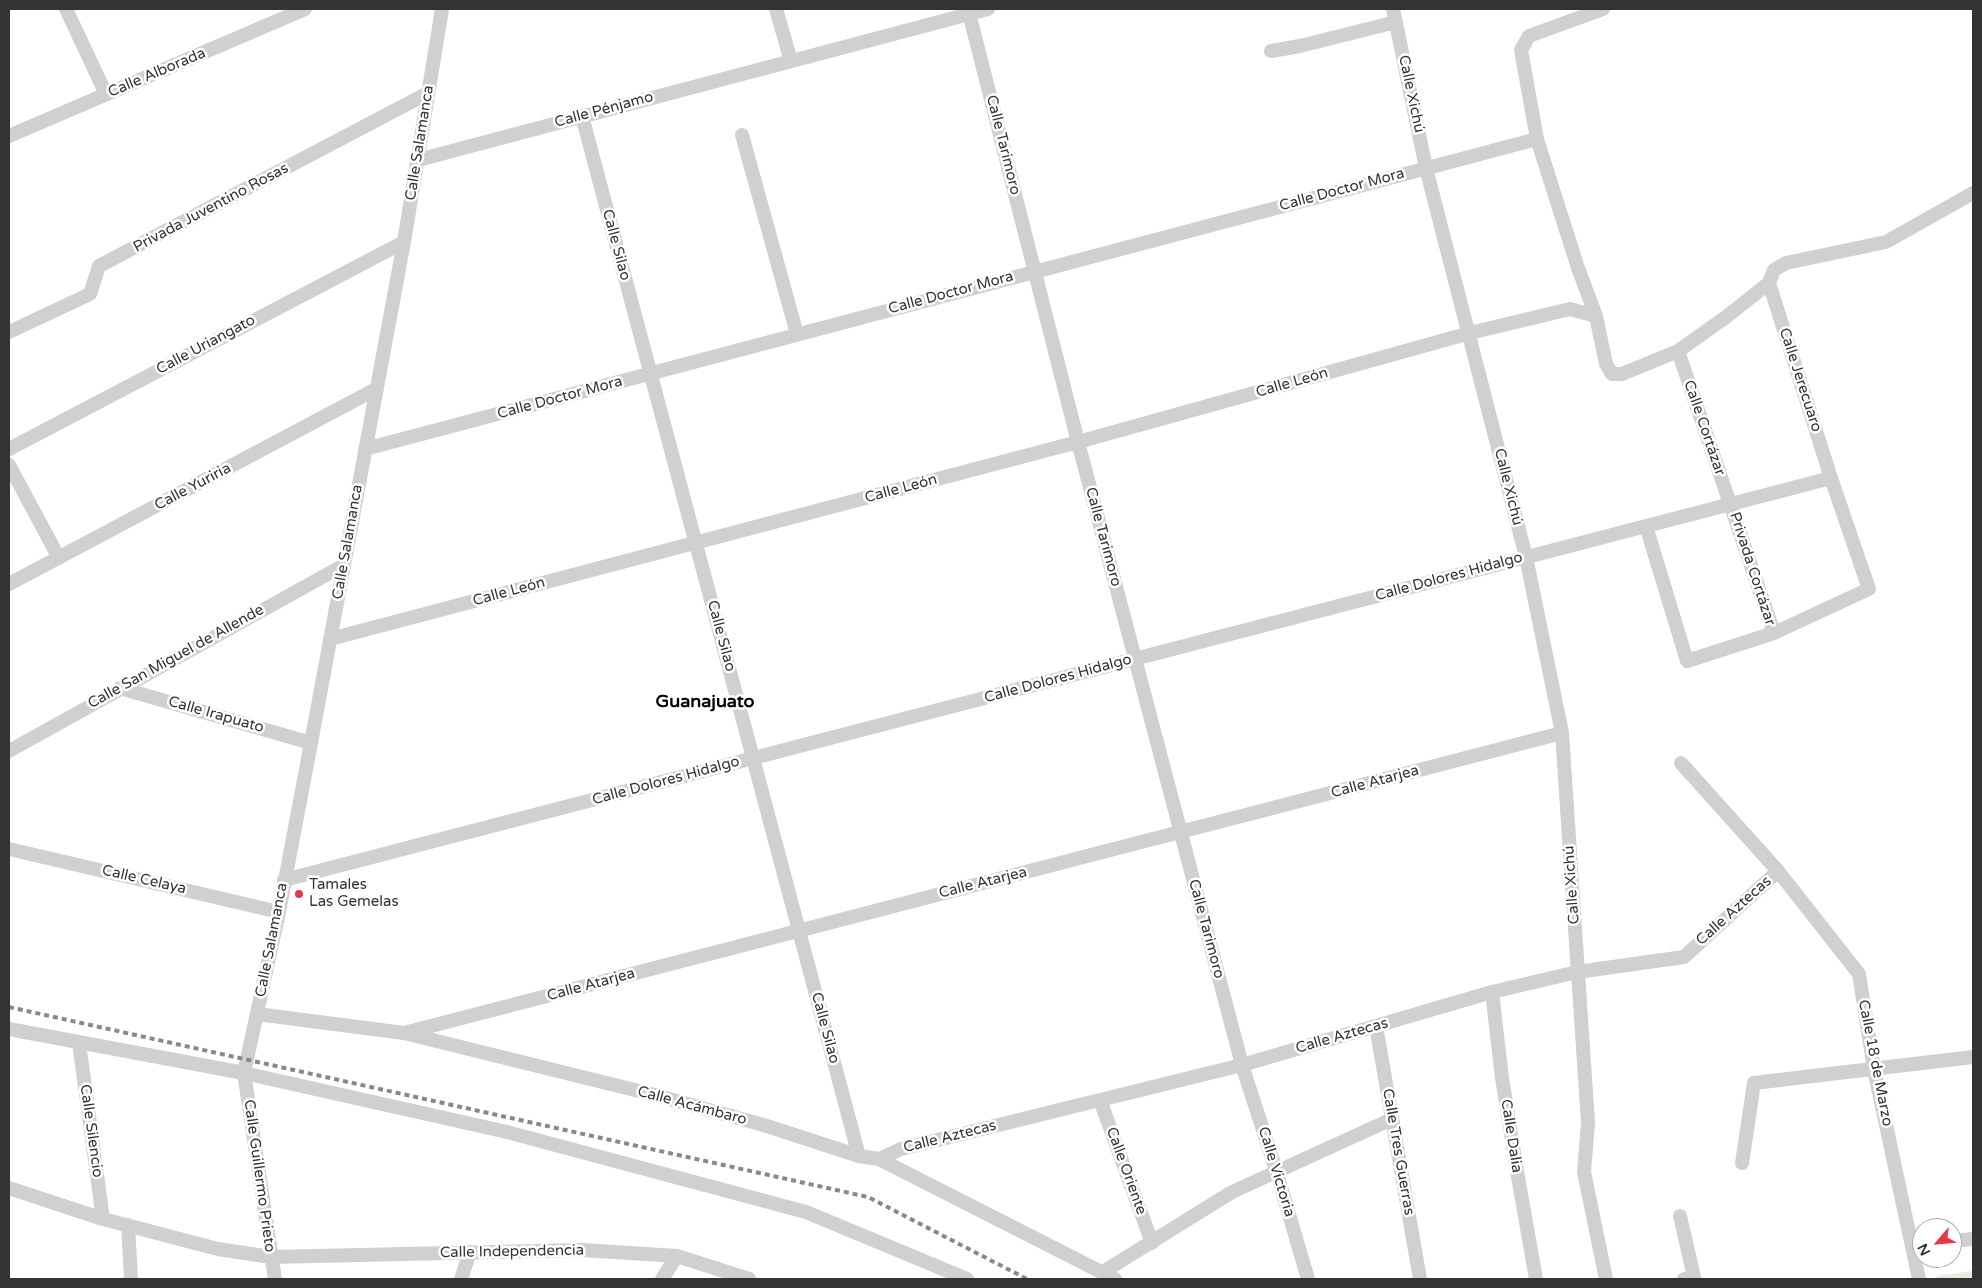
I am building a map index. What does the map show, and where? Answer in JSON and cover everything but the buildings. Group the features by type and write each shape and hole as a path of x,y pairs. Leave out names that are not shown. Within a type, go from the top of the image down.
{"street":[{"path":"66,9 106,94"},
{"name":"Calle Alborada","path":"9,136 303,9"},
{"name":"Calle Salamanca","path":"244,1073 279,912 312,743 404,242 442,9"},
{"path":"776,9 790,61"},
{"name":"Calle Pénjamo","path":"418,160 790,61 969,11 988,9"},
{"path":"1603,9 1529,36 1521,50 1537,139 1578,268 1596,316 1606,364 1612,374 1622,374 1678,351 1726,317 1770,282 1774,270 1786,263 1886,242 1973,193"},
{"name":"Calle Tarimoro","path":"969,11 1078,442 1242,1065"},
{"path":"1271,51 1300,46 1395,15"},
{"name":"Calle Xichú","path":"1395,15 1426,168 1470,333 1526,557 1562,734 1588,1123 1584,1172 1606,1279"},
{"name":"Privada Juventino Rosas","path":"9,332 90,294 99,266 428,93"},
{"name":"Calle Silao","path":"582,116 859,1156"},
{"path":"742,135 797,334"},
{"name":"Calle Doctor Mora","path":"365,449 1537,139"},
{"name":"Calle Uriangato","path":"9,449 404,242"},
{"name":"Calle Jerecuaro","path":"1770,282 1831,478 1869,589 1774,633"},
{"name":"Calle León","path":"330,639 1078,442 1470,333 1570,309 1596,316"},
{"name":"Calle Cortázar","path":"1678,351 1731,504"},
{"name":"Calle Yuriria","path":"9,584 376,389"},
{"path":"9,465 58,558"},
{"name":"Calle Dolores Hidalgo","path":"284,880 1831,478"},
{"name":"Privada Cortázar","path":"1731,504 1774,633"},
{"path":"1646,526 1687,661 1774,633"},
{"name":"Calle San Miguel de Allende","path":"9,751 344,565"},
{"name":"Calle Irapuato","path":"120,688 312,743"},
{"name":"Calle Atarjea","path":"404,1033 1562,734"},
{"name":"Calle 18 de Marzo","path":"1681,763 1778,871 1859,974 1874,1069 1912,1224"},
{"name":"Calle Celaya","path":"9,848 279,912"},
{"name":"Calle Aztecas","path":"879,1159 901,1149 1242,1065 1492,992 1577,972 1684,957 1778,871"},
{"name":"Calle Dalia","path":"1492,992 1506,1106 1536,1279"},
{"name":"Calle Acámbaro","path":"257,1014 404,1033 645,1093 767,1126 859,1156 879,1159 1115,1279"},
{"name":"Calle Tres Guerras","path":"1376,1026 1420,1279"},
{"path":"9,1030 244,1073 507,1132 806,1212 967,1279"},
{"name":"Calle Silencio","path":"78,1043 103,1219"},
{"path":"1742,1163 1754,1083 1973,1057"},
{"name":"Calle Victoria","path":"1242,1065 1276,1170 1308,1279"},
{"name":"Calle Guillermo Prieto","path":"244,1073 275,1279"},
{"name":"Calle Oriente","path":"1100,1100 1152,1242"},
{"path":"1103,1272 1232,1192 1276,1170 1392,1119"},
{"name":"Calle Independencia","path":"9,1188 103,1219 218,1249 271,1257 582,1250 677,1256 749,1279"},
{"path":"1680,1216 1694,1277 1684,1279"},
{"path":"128,1225 131,1279"},
{"path":"461,1279 470,1252"},
{"path":"662,1279 677,1256"}],"shaded area":[{"path":"1973,1271 1973,1279 1937,1279 1936,1276"}],"railway":[{"path":"9,1007 868,1197 1027,1279"}],"place":[{"name":"Tamales Las Gemelas","path":"299,894"}],"district":[{"name":"Guanajuato","path":"705,702"}]}
